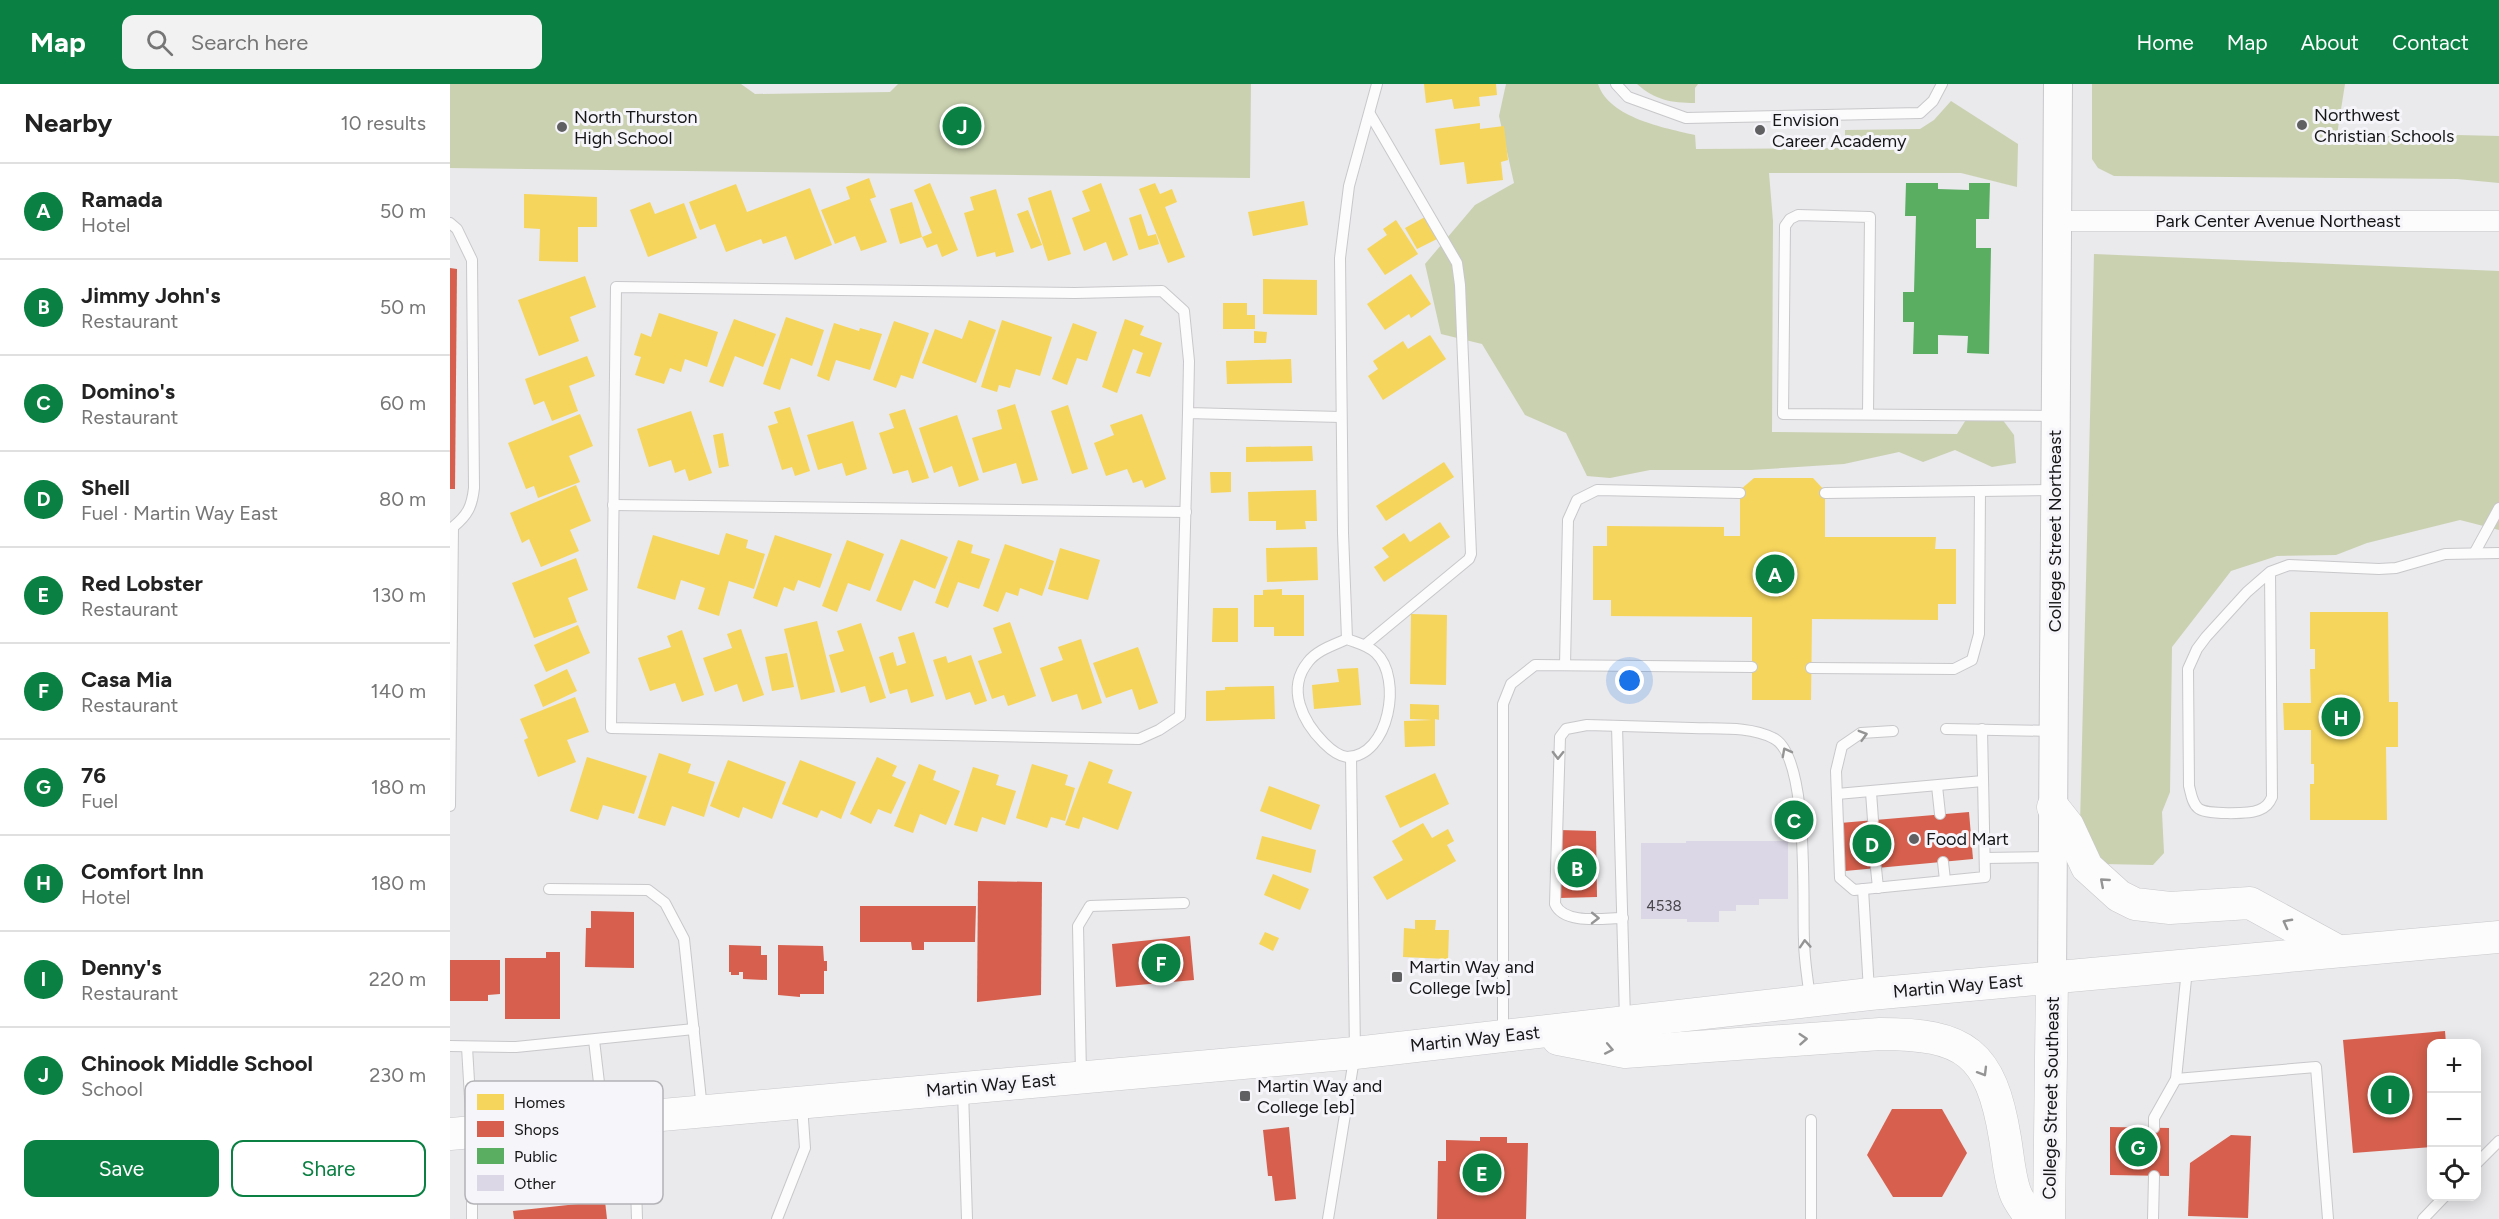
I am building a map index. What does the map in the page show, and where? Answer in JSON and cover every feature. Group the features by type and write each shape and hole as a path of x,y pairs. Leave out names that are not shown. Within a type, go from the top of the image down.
{"main road":[{"path":"2053,807 2068,826 2087,867 2119,896 2135,904 2170,908 2250,903 2338,951"},
{"name":"Martin Way East","path":"663,1115 1355,1053 1870,994 2499,937"},
{"name":"College Street Southeast","path":"2049,1219 2052,978"},
{"path":"1517,1035 1625,1052 1880,1034 1910,1034 1944,1039 1973,1055 1996,1093 2015,1193 2032,1219"}],"street":[{"name":"College Street Northeast","path":"2052,978 2058,84"},
{"name":"Park Center Avenue Northeast","path":"2056,221 2499,221"}],"lane":[{"path":"1347,639 1341,417 1340,258 1349,186 1377,84"},
{"path":"1616,84 1628,97 1686,117 1920,113 1933,101 1942,84"},
{"path":"1365,645 1469,560 1471,554 1460,285 1457,263 1370,114"},
{"path":"1868,414 1870,217 1798,216 1790,219 1785,226 1783,414 2055,416"},
{"path":"450,224 457,229 472,260 474,373 472,505 465,518 452,526 450,806"},
{"path":"616,286 1075,293 1162,291 1185,311 1189,361 1188,413 1180,716 1159,730 1139,739 611,728 616,286"},
{"path":"1188,413 1341,417"},
{"path":"1565,665 1568,520 1577,500 1597,490 1740,493"},
{"path":"1825,493 2055,490"},
{"path":"1812,668 1954,669 1972,660 1979,633 1980,491"},
{"path":"613,505 1186,512"},
{"path":"2475,552 2499,508"},
{"path":"2270,572 2272,797 2268,806 2257,811 2209,813 2199,809 2192,799 2189,786 2188,669 2206,636 2247,592 2270,572 2289,565 2379,569 2396,568 2432,556 2475,552 2499,553"},
{"path":"1347,639 1365,645 1377,654 1385,669 1389,686 1388,717 1382,732 1360,754 1351,757 1341,756 1327,746 1312,730 1303,715 1298,684 1308,661 1322,650 1347,639"},
{"path":"1517,1035 1503,704 1511,684 1534,665 1752,667"},
{"path":"1623,918 1570,917 1558,910 1555,904 1560,737 1566,729 1575,726 1744,729 1776,738 1790,756 1803,838 1804,939 1810,1002"},
{"path":"1617,726 1626,1022"},
{"path":"1946,729 2054,732"},
{"path":"1893,732 1861,733 1842,746 1836,771 1840,878 1854,890 1986,877 1982,729"},
{"path":"1328,1219 1355,1053 1351,757"},
{"path":"1837,794 1983,781"},
{"path":"1937,786 1940,814"},
{"path":"1871,792 1873,820"},
{"path":"1985,858 2053,857"},
{"path":"1943,862 1945,880"},
{"path":"1876,868 1878,888"},
{"path":"549,889 648,890 665,903 684,939 702,1112"},
{"path":"1863,889 1870,994"},
{"path":"1081,1077 1078,926 1090,906 1184,903"},
{"path":"2154,1128 2154,1118 2176,1079 2187,966"},
{"path":"450,1046 516,1047 694,1029"},
{"path":"594,1040 599,1081"},
{"path":"465,1164 461,1133 466,1047"},
{"path":"2176,1079 2316,1067 2328,1219"},
{"path":"963,1088 967,1219"},
{"path":"777,1219 806,1148 802,1102"},
{"path":"1811,1120 1811,1219"},
{"path":"2481,1159 2499,1141"},
{"path":"2153,1219 2154,1176"},
{"path":"2423,1219 2441,1201"},
{"path":"470,1204 472,1219"},
{"path":"636,1204 637,1219"}],"green space":[{"path":"450,84 741,84 755,94 890,92 898,84 1251,84 1250,178 450,168"},
{"path":"1506,84 1598,84 1604,96 1614,105 1639,120 1695,135 1696,149 1845,148 1845,130 1920,129 1934,120 1951,101 2018,144 2017,187 1961,173 1769,173 1773,221 1772,432 1957,434 1969,415 1999,415 2014,435 2016,463 1992,467 1955,450 1923,462 1899,452 1844,464 1751,470 1650,470 1610,478 1587,476 1566,433 1525,415 1482,344 1441,334 1425,264 1475,205 1514,183 1499,116"},
{"path":"1637,84 1698,84 1695,88 1695,103 1664,99 1650,94"},
{"name":"Northwest Christian Schools","path":"2092,84 2345,84 2336,141 2415,134 2499,136 2499,183 2457,179 2114,176 2098,168 2092,159"},
{"path":"2094,254 2499,271 2499,530 2460,520 2367,543 2336,555 2277,556 2231,571 2172,647 2170,792 2162,812 2164,853 2153,865 2103,864 2080,825"}],"building: Homes":[{"path":"1424,84 1496,84 1497,95 1479,97 1480,106 1454,109 1452,99 1426,103"},
{"path":"1480,123 1480,129 1504,126 1508,160 1501,162 1503,180 1467,184 1464,162 1440,165 1435,129"},
{"path":"869,178 876,197 870,199 887,242 861,251 855,236 835,244 821,210 850,199 846,187"},
{"path":"930,183 958,250 942,257 937,244 927,248 922,237 932,233 914,190"},
{"path":"1101,183 1128,255 1113,261 1106,242 1084,251 1072,218 1090,211 1082,191"},
{"path":"1155,183 1160,194 1172,189 1177,202 1165,207 1185,257 1168,263 1139,189"},
{"path":"736,184 747,212 810,188 832,245 795,260 786,236 763,244 761,239 726,252 715,224 700,230 689,202"},
{"path":"996,189 1014,252 996,257 995,252 977,257 964,213 974,210 970,197"},
{"path":"1051,190 1071,254 1048,261 1028,198"},
{"path":"524,194 597,197 597,227 578,227 578,262 539,261 540,229 524,228"},
{"path":"1304,201 1308,225 1253,236 1248,212"},
{"path":"650,202 655,214 684,203 697,238 648,257 630,210"},
{"path":"912,202 922,237 900,244 890,209"},
{"path":"1028,210 1042,245 1031,249 1017,214"},
{"path":"1141,214 1148,236 1156,234 1159,244 1139,250 1129,218"},
{"path":"1425,217 1437,239 1417,249 1405,228"},
{"path":"1396,220 1418,254 1385,275 1367,249 1387,235 1383,229"},
{"path":"1411,274 1431,304 1411,318 1409,314 1385,330 1367,304"},
{"path":"585,276 596,307 570,317 579,341 539,356 518,300"},
{"path":"1263,279 1317,280 1317,315 1263,314"},
{"path":"1223,303 1247,303 1247,315 1255,315 1255,329 1223,329"},
{"path":"659,313 718,332 707,367 685,359 681,372 670,368 664,384 635,375 641,357 634,355 641,333 651,337"},
{"path":"786,317 824,330 812,366 791,358 780,390 763,384"},
{"path":"734,319 776,334 763,367 735,356 723,387 709,382"},
{"path":"1125,319 1144,326 1140,335 1162,343 1150,377 1136,373 1143,353 1133,349 1117,393 1102,387"},
{"path":"969,320 996,330 976,383 922,363 935,329 962,339"},
{"path":"1002,320 1052,337 1040,376 1016,369 1010,388 999,385 997,392 981,387"},
{"path":"894,321 929,333 913,379 901,375 896,388 873,380"},
{"path":"834,323 859,331 860,328 882,334 870,370 836,360 829,381 817,376"},
{"path":"1073,323 1097,332 1087,361 1077,358 1067,385 1052,379"},
{"path":"1254,331 1267,332 1266,343 1254,343"},
{"path":"1430,335 1446,359 1383,400 1368,376 1378,369 1373,361 1403,341 1408,349"},
{"path":"587,356 595,376 569,386 578,411 552,421 544,401 534,405 525,379"},
{"path":"1291,359 1292,383 1227,384 1226,361"},
{"path":"1015,404 1038,480 1022,484 1016,463 983,473 972,438 1002,429 997,410"},
{"path":"1068,405 1088,469 1072,474 1051,411"},
{"path":"790,407 810,471 795,476 792,467 782,470 768,426 778,423 774,412"},
{"path":"905,409 929,478 912,483 908,470 893,474 879,433 894,428 889,414"},
{"path":"691,411 712,473 689,481 685,469 675,473 671,460 649,467 637,429"},
{"path":"580,414 593,446 569,456 580,482 538,498 534,486 526,489 508,443"},
{"path":"1142,414 1166,479 1145,488 1142,480 1133,483 1127,469 1106,476 1094,443 1114,435 1110,425"},
{"path":"957,415 979,480 959,487 952,466 934,473 919,428"},
{"path":"853,421 867,469 846,476 842,463 818,470 807,435"},
{"path":"723,433 729,466 719,468 713,435"},
{"path":"1312,446 1313,461 1246,462 1246,447"},
{"path":"1444,462 1454,477 1386,521 1376,506"},
{"path":"1210,472 1231,472 1231,492 1211,493"},
{"path":"1754,478 1813,478 1825,491 1825,537 1936,537 1935,549 1956,549 1956,604 1938,604 1938,620 1812,619 1811,700 1752,700 1752,617 1611,616 1611,600 1593,600 1593,546 1607,546 1607,526 1724,527 1724,536 1740,536 1740,490"},
{"path":"576,485 591,521 570,530 579,551 541,567 529,539 522,543 510,513"},
{"path":"1316,490 1317,521 1305,521 1306,529 1276,530 1276,521 1249,521 1248,492"},
{"path":"1440,522 1450,537 1384,582 1374,567 1389,557 1382,548 1404,533 1410,542"},
{"path":"726,533 748,540 746,548 765,554 754,589 729,581 719,616 698,609 705,588 681,580 675,600 637,588 653,535 719,555"},
{"path":"775,535 832,554 820,588 798,580 794,591 784,587 777,607 753,598"},
{"path":"901,539 948,557 935,589 914,580 901,611 876,601"},
{"path":"847,540 884,554 870,591 848,583 837,612 822,606"},
{"path":"958,540 973,545 971,553 990,559 979,589 958,582 948,608 935,603"},
{"path":"1005,544 1054,561 1042,596 1020,588 1018,596 1006,592 998,612 983,606"},
{"path":"1317,547 1318,580 1267,582 1266,548"},
{"path":"1060,548 1100,560 1088,600 1048,589"},
{"path":"576,558 588,590 568,598 577,622 534,638 512,583"},
{"path":"1282,589 1282,595 1304,595 1304,636 1274,636 1274,627 1254,627 1254,595 1263,595 1263,590"},
{"path":"1213,608 1238,608 1238,642 1212,642"},
{"path":"2310,612 2388,612 2389,702 2398,702 2398,747 2386,747 2387,820 2310,820 2310,784 2314,784 2314,764 2311,764 2311,730 2284,730 2283,703 2311,703 2310,669 2315,669 2315,649 2310,649"},
{"path":"1411,614 1447,615 1446,685 1410,684"},
{"path":"817,621 835,692 801,700 784,629"},
{"path":"1010,622 1036,696 1008,706 1004,695 992,699 978,661 1002,653 993,628"},
{"path":"861,623 886,698 870,703 865,686 841,693 829,655 844,651 837,631"},
{"path":"578,625 590,653 546,672 534,645"},
{"path":"741,629 764,695 743,702 737,684 715,692 703,658 732,648 727,634"},
{"path":"682,630 704,695 682,702 675,683 650,691 638,658 671,647 667,636"},
{"path":"914,632 934,696 911,703 907,689 890,694 879,657 893,652 897,666 906,663 898,637"},
{"path":"1081,639 1102,703 1082,710 1077,694 1052,702 1040,668 1063,660 1058,647"},
{"path":"1138,647 1158,703 1139,710 1132,689 1106,698 1093,663"},
{"path":"787,653 794,687 772,691 765,657"},
{"path":"971,655 987,701 975,705 970,692 946,700 933,660 946,656 948,663"},
{"path":"1358,668 1361,705 1314,709 1312,685 1339,682 1337,669"},
{"path":"567,669 577,691 543,707 534,685"},
{"path":"1274,686 1275,719 1206,721 1206,691 1225,690 1225,687"},
{"path":"575,697 589,732 567,740 576,762 538,777 524,740 528,738 520,719"},
{"path":"1410,704 1439,705 1439,720 1435,719 1435,746 1405,747 1404,721 1432,720 1410,719"},
{"path":"659,753 691,764 688,773 715,782 704,817 672,806 665,826 638,818"},
{"path":"587,757 647,776 634,814 603,805 598,820 570,811"},
{"path":"877,757 897,766 892,776 906,782 891,814 878,809 871,824 850,814"},
{"path":"728,760 786,782 772,819 743,807 739,818 710,806"},
{"path":"800,760 856,782 841,819 821,810 817,818 782,804"},
{"path":"1089,761 1113,770 1108,783 1132,792 1118,830 1083,817 1079,829 1065,825"},
{"path":"919,764 936,771 933,780 960,791 946,825 920,814 913,833 894,826"},
{"path":"1032,764 1068,775 1065,785 1075,788 1065,821 1051,817 1047,828 1016,818"},
{"path":"973,767 999,775 996,785 1016,791 1005,825 982,817 977,832 954,825"},
{"path":"1435,773 1449,804 1400,828 1385,796"},
{"path":"1269,786 1320,805 1311,830 1260,811"},
{"path":"1423,823 1432,838 1448,829 1454,841 1447,845 1456,861 1387,900 1373,877 1403,860 1392,841"},
{"path":"1262,836 1316,850 1311,873 1256,859"},
{"path":"1273,874 1309,889 1300,910 1264,895"},
{"path":"1415,920 1436,920 1435,930 1449,930 1448,959 1403,957 1404,928 1415,929"},
{"path":"1265,932 1279,938 1273,951 1259,944"}],"building: Shops":[{"path":"450,268 457,269 455,489 450,489"},
{"path":"1969,812 1973,859 1845,871 1840,823"},
{"path":"1559,830 1596,831 1597,897 1559,898"},
{"path":"978,881 1042,882 1041,995 977,1002"},
{"path":"860,906 976,906 975,942 924,942 924,950 912,950 911,942 860,942"},
{"path":"591,911 634,912 634,968 585,967 586,928 591,928"},
{"path":"1190,936 1194,980 1116,987 1112,944"},
{"path":"729,945 761,946 761,955 767,955 767,980 743,979 743,972 739,972 739,975 731,975"},
{"path":"778,945 823,946 824,961 827,961 827,971 824,971 824,994 800,994 800,997 778,995"},
{"path":"546,952 560,952 560,1019 505,1019 505,958 546,958"},
{"path":"450,960 500,960 500,994 488,995 488,1001 450,1001"},
{"path":"2445,1031 2446,1039 2427,1039 2427,1147 2353,1153 2343,1040"},
{"path":"1892,1109 1942,1109 1967,1153 1942,1197 1893,1197 1867,1155"},
{"path":"1289,1127 1296,1199 1275,1201 1272,1176 1268,1176 1263,1130"},
{"path":"2110,1127 2169,1128 2169,1176 2110,1175"},
{"path":"2231,1135 2251,1136 2248,1218 2188,1216 2190,1163"},
{"path":"1480,1137 1507,1137 1507,1143 1528,1143 1526,1219 1437,1219 1438,1161 1446,1161 1446,1140 1480,1141"},
{"path":"577,1204 605,1204 607,1219 514,1219 513,1211"}],"building: Public":[{"path":"1906,183 1938,183 1938,189 1969,190 1969,183 1990,183 1989,219 1976,219 1976,248 1991,248 1989,354 1967,353 1968,336 1938,335 1938,354 1913,354 1914,322 1903,322 1903,292 1914,292 1916,216 1905,216"}],"building: Other":[{"path":"1686,841 1788,841 1788,899 1759,899 1759,905 1736,905 1736,911 1719,911 1719,922 1641,919 1641,843 1686,843"}],"place":[{"name":"Northwest Christian Schools","path":"2302,125"},
{"name":"Chinook Middle School","path":"962,126"},
{"name":"North Thurston High School","path":"562,127"},
{"name":"Envision Career Academy","path":"1760,130"},
{"name":"Ramada","path":"1775,574"},
{"name":"Comfort Inn","path":"2341,717"},
{"name":"Domino's","path":"1794,820"},
{"name":"Food Mart","path":"1914,839"},
{"name":"Shell","path":"1872,844"},
{"name":"Jimmy John's","path":"1577,868"},
{"name":"Casa Mia","path":"1161,963"},
{"name":"Martin Way and College [wb]","path":"1397,977"},
{"name":"Denny's","path":"2390,1095"},
{"name":"Martin Way and College [eb]","path":"1245,1096"},
{"name":"76","path":"2138,1147"},
{"name":"Red Lobster","path":"1482,1173"}]}
